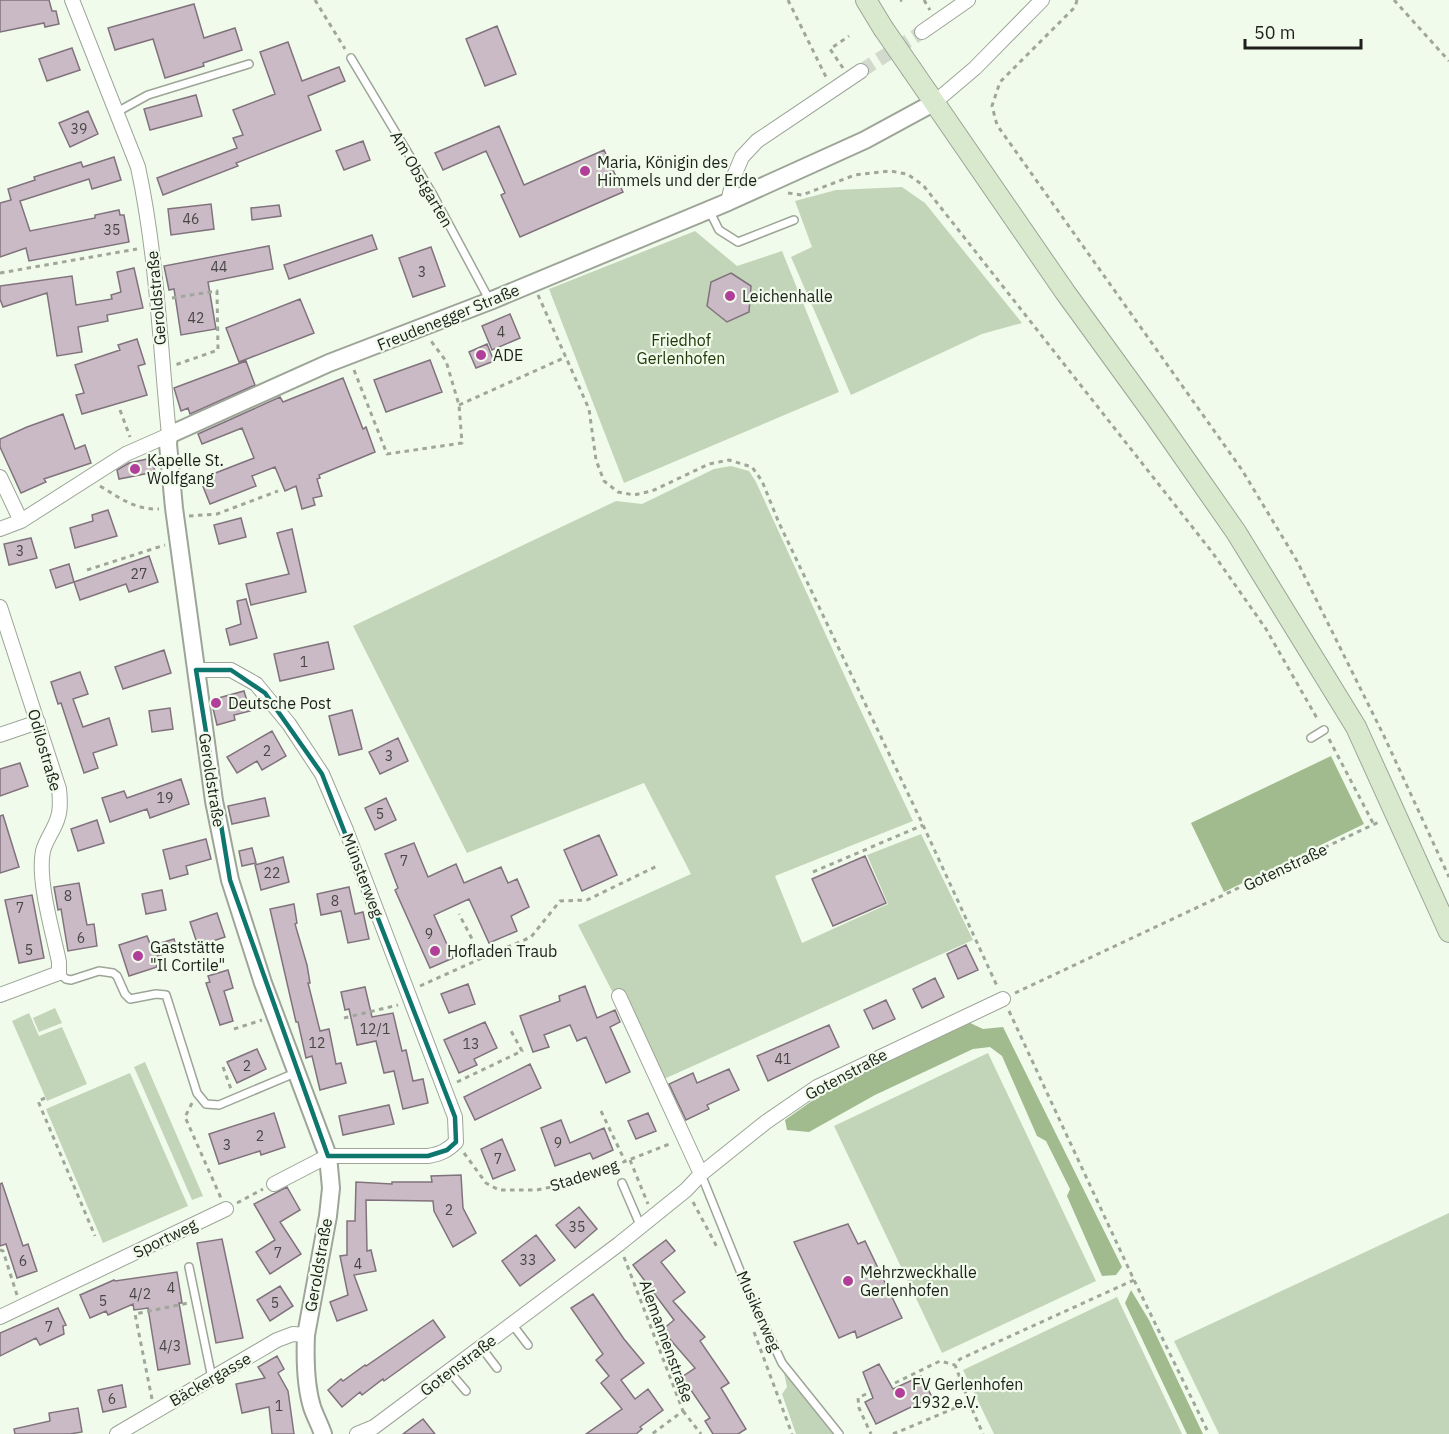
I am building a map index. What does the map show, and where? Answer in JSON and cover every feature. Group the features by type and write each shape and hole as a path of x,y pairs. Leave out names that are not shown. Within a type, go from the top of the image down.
{"main road":[{"path":"866,0 1065,291 1236,532 1356,727 1449,932"}],"street":[{"name":"Geroldstraße","path":"72,0 138,167 148,211 174,513 214,801 230,880 263,982 328,1156 331,1188 328,1216 306,1335 307,1380 312,1407 323,1434"},
{"path":"922,32 968,0"},
{"name":"Freudenegger Straße","path":"169,435 348,356 490,301 728,202 866,140 935,102 975,68 1042,0"},
{"path":"728,202 741,157 757,141 856,75"},
{"path":"0,529 21,521 135,450 169,435"},
{"path":"0,477 21,521"},
{"name":"Odilostraße","path":"0,606 59,789 58,817 44,851 42,866 59,973"},
{"name":"Münsterweg","path":"196,670 231,670 242,674 256,684 296,734 326,783 350,840 455,1117 456,1142"},
{"path":"0,735 38,722"},
{"path":"0,995 59,973"},
{"path":"619,996 701,1174"},
{"name":"Gotenstraße","path":"357,1434 374,1427 619,1244 766,1122 823,1083 1003,999"},
{"path":"274,1184 328,1156 428,1156 439,1154 456,1142"},
{"name":"Sportweg","path":"0,1317 226,1209"},
{"name":"Bäckergasse","path":"117,1434 277,1340 293,1334 306,1335"}],"lane":[{"name":"Am Obstgarten","path":"351,58 432,193 490,301"},
{"path":"117,112 148,95 249,64"},
{"path":"709,210 719,230 738,242 794,220"},
{"path":"1311,738 1324,730"},
{"path":"59,973 71,980 106,971 117,976 125,994 130,999 156,994 166,995 197,1093 206,1104 219,1106 297,1072"},
{"name":"Musikerweg","path":"701,1174 749,1293 782,1363 839,1434"},
{"path":"622,1183 641,1227"},
{"path":"189,1267 212,1378"},
{"path":"512,1324 528,1345"},
{"path":"481,1347 497,1368"},
{"path":"449,1371 466,1391"}],"path":[{"path":"315,0 351,58"},
{"path":"789,0 833,91"},
{"path":"1077,0 1075,7 1000,82 992,106 997,125 1242,470 1297,561 1384,736 1449,877"},
{"path":"1394,0 1449,60"},
{"path":"849,36 830,49 856,75"},
{"path":"756,189 802,195 855,175 890,171 907,174 923,185 1212,552 1266,629 1324,730 1374,825"},
{"path":"0,273 152,246"},
{"path":"533,283 589,409 596,460 604,481 618,492 634,495 652,491 709,464 729,460 752,467 762,481 779,523 923,825 1134,1280 1209,1434"},
{"path":"156,300 217,291 218,350 162,369"},
{"path":"348,356 387,454 462,443 459,405 446,360 420,328"},
{"path":"459,405 566,357"},
{"path":"120,410 135,450"},
{"path":"89,478 131,505 146,510 174,513 217,514 278,492"},
{"path":"87,570 178,541"},
{"name":"Gotenstraße","path":"1003,999 1374,825 1396,812"},
{"path":"813,872 923,825"},
{"path":"344,1018 409,997 482,958 531,937 560,901 587,900 657,866"},
{"path":"459,914 482,958"},
{"path":"234,1029 275,1015"},
{"path":"444,1088 522,1051 510,1029"},
{"path":"223,1067 235,1099"},
{"path":"197,1093 185,1117 226,1209 274,1184"},
{"path":"45,1098 38,1101 95,1236"},
{"path":"601,1111 654,1216"},
{"name":"Stadeweg","path":"456,1142 486,1183 499,1190 537,1190 570,1183 683,1138"},
{"path":"686,1190 721,1256"},
{"name":"Alemannenstraße","path":"619,1244 682,1411 652,1434"},
{"path":"0,1250 3,1251 21,1307"},
{"path":"954,1365 960,1359 1134,1280"},
{"path":"154,1412 135,1314 195,1302"},
{"path":"752,1327 792,1434"},
{"path":"895,1383 940,1362 954,1365"},
{"path":"954,1365 983,1434"},
{"path":"866,1394 858,1398 859,1408 871,1434"},
{"path":"893,1434 969,1402"},
{"path":"682,1411 701,1434"}],"highlighted area":[{"path":"196,670 231,670 265,693 322,774 455,1117 456,1142 447,1150 428,1156 328,1156 230,880"}],"green space":[{"path":"902,187 925,203 1022,323 982,334 851,395 791,257 812,247 795,201 836,190"},
{"name":"Friedhof Gerlenhofen","path":"695,231 737,266 782,251 839,392 624,483 549,289"},
{"path":"731,466 749,471 756,482 913,821 775,876 802,943 888,904 867,855 921,834 973,940 664,1079 622,991 613,993 578,925 691,874 644,783 467,853 353,626 616,501 642,504 714,469"},
{"path":"1331,756 1364,824 1224,892 1191,823"},
{"path":"55,1008 62,1023 39,1032 33,1018"},
{"path":"29,1013 39,1036 62,1027 87,1084 47,1101 12,1021"},
{"path":"966,1021 983,1029 1003,1027 1122,1267 1116,1275 1102,1276 1067,1196 1070,1189 1046,1141 1037,1136 1002,1056 990,1047 973,1049 875,1095 809,1132 787,1130 785,1120 829,1089"},
{"path":"988,1053 1096,1281 942,1353 834,1126"},
{"path":"145,1062 203,1196 192,1200 134,1067"},
{"path":"130,1073 188,1206 103,1243 46,1109"},
{"path":"1449,1213 1449,1434 1219,1434 1174,1341"},
{"path":"1131,1290 1149,1320 1203,1434 1187,1434 1125,1303"},
{"path":"1117,1297 1182,1434 994,1434 963,1370"},
{"path":"784,1373 833,1434 796,1434 782,1394 787,1387"}],"building":[{"path":"0,0 49,0 52,11 56,11 59,24 45,27 44,23 0,32"},
{"path":"194,4 204,38 235,28 242,50 203,63 204,66 165,78 153,39 115,50 108,28"},
{"path":"497,26 516,74 485,86 466,39"},
{"path":"288,42 302,81 339,67 345,81 308,96 321,130 236,163 238,166 163,195 157,178 237,148 233,138 243,135 233,110 275,94 260,52"},
{"path":"72,48 80,70 47,81 39,59"},
{"path":"196,95 202,116 150,130 144,109"},
{"path":"88,111 98,134 70,147 59,123"},
{"name":"Maria, Königin des Himmels und der Erde","path":"499,126 524,185 604,150 623,192 520,237 501,195 505,193 486,151 443,170 435,153"},
{"path":"363,141 370,160 344,170 336,151"},
{"path":"114,157 121,180 92,189 89,179 20,201 30,231 95,218 95,215 119,210 120,215 124,215 129,242 29,261 26,248 0,257 0,203 11,200 8,189 35,180 34,177 81,162 83,167"},
{"path":"211,204 214,229 171,235 168,209"},
{"path":"279,205 281,216 252,220 251,208"},
{"path":"372,235 377,249 289,279 284,265"},
{"path":"269,246 273,269 208,282 216,329 181,335 174,289 169,290 164,266"},
{"path":"431,247 445,286 413,297 399,258"},
{"path":"134,268 143,308 107,315 108,321 78,327 82,352 57,356 47,293 3,307 0,299 0,286 72,276 76,305 112,299 111,295 121,292 117,272"},
{"name":"Leichenhalle","path":"731,273 751,286 749,312 727,322 707,306 711,282"},
{"path":"300,299 314,333 239,362 226,328"},
{"path":"510,314 520,338 492,350 482,326"},
{"path":"137,339 145,364 138,366 147,395 82,414 76,395 84,393 75,365 120,350 118,345"},
{"path":"487,344 494,361 476,368 469,352"},
{"path":"430,360 442,392 386,412 374,380"},
{"path":"246,361 255,385 190,414 188,408 181,411 174,388"},
{"path":"343,378 363,429 366,427 375,452 319,475 320,478 317,479 322,496 313,498 315,505 302,509 296,486 285,491 275,467 252,476 256,486 210,504 200,479 254,458 242,428 202,444 198,434 280,397 283,402"},
{"path":"63,414 75,449 85,445 91,463 44,479 46,482 21,493 0,447 0,439"},
{"name":"Kapelle St. Wolfgang","path":"152,458 155,472 119,479 117,470 129,463"},
{"path":"108,510 117,536 75,548 70,528 93,521 92,515"},
{"path":"241,518 246,537 219,544 214,525"},
{"path":"292,529 306,592 251,605 246,584 289,574 277,533"},
{"path":"31,538 37,558 9,565 4,544"},
{"path":"149,556 158,582 129,592 126,584 80,600 74,582"},
{"path":"69,564 74,582 56,588 50,570"},
{"path":"246,599 257,638 230,645 226,629 241,624 237,601"},
{"path":"328,642 334,669 280,681 274,654"},
{"path":"164,650 171,673 123,689 115,667"},
{"path":"80,672 88,694 73,699 83,727 109,718 117,745 93,753 98,768 84,773 61,703 58,704 51,682"},
{"path":"244,691 250,711 234,715 235,720 217,725 211,700"},
{"path":"170,708 173,729 152,732 149,711"},
{"path":"352,710 362,749 339,755 329,716"},
{"path":"272,731 286,756 262,770 257,761 237,773 227,757"},
{"path":"398,738 408,761 380,774 369,752"},
{"path":"20,763 28,786 0,796 0,769"},
{"path":"181,779 189,804 150,818 147,809 110,822 102,798 124,791 127,798"},
{"path":"265,798 269,816 232,824 228,806"},
{"path":"386,798 396,820 375,830 365,808"},
{"path":"3,815 19,867 0,873 0,816"},
{"path":"97,820 104,843 78,851 71,829"},
{"path":"599,835 617,875 582,891 564,850"},
{"path":"206,839 211,859 186,866 188,874 170,879 163,850"},
{"path":"414,843 428,877 456,864 464,883 501,867 508,883 517,879 529,907 511,916 517,931 489,943 469,899 434,915 453,958 430,968 395,890 398,888 385,854"},
{"path":"252,848 256,863 242,866 239,851"},
{"path":"865,856 886,903 833,926 812,879"},
{"path":"283,857 289,882 261,890 255,865"},
{"path":"79,883 87,925 94,924 97,946 68,951 61,909 58,910 54,887"},
{"path":"349,887 355,914 363,912 369,939 348,943 341,911 321,915 317,894"},
{"path":"162,890 166,910 146,914 142,894"},
{"path":"32,895 44,958 19,963 5,900"},
{"path":"294,904 297,923 295,924 307,965 310,983 308,983 320,1031 329,1029 336,1064 341,1063 346,1083 320,1090 312,1056 306,1058 298,1022 296,1022 270,909"},
{"path":"217,913 225,937 198,946 190,922"},
{"name":"Gaststätte \"Il Cortile\"","path":"147,936 151,946 174,939 177,950 154,957 157,967 129,976 119,945"},
{"path":"966,945 978,970 958,979 947,954"},
{"path":"228,970 233,988 224,991 233,1021 220,1025 206,983 210,982 208,976"},
{"path":"935,978 944,997 922,1008 913,989"},
{"path":"468,984 475,1004 449,1013 441,994"},
{"path":"585,986 597,1018 615,1010 620,1022 610,1027 630,1072 606,1083 586,1037 577,1041 570,1025 544,1035 549,1047 533,1052 520,1016 560,1001 559,996"},
{"path":"365,987 372,1017 393,1013 402,1051 406,1050 413,1081 423,1079 428,1103 403,1109 394,1071 384,1073 376,1041 357,1045 349,1009 345,1010 341,992"},
{"path":"886,1000 895,1019 873,1029 864,1010"},
{"path":"485,1022 497,1048 474,1059 477,1065 459,1073 444,1040"},
{"path":"829,1025 839,1047 768,1081 757,1056"},
{"path":"257,1049 266,1069 237,1083 227,1062"},
{"path":"530,1064 541,1088 475,1120 464,1097"},
{"path":"729,1069 739,1090 707,1105 709,1109 686,1120 669,1084 693,1073 697,1083"},
{"path":"389,1105 394,1124 343,1135 339,1116"},
{"path":"274,1113 285,1147 261,1155 260,1151 219,1164 209,1134"},
{"path":"648,1113 656,1131 636,1139 628,1121"},
{"path":"561,1120 570,1143 604,1128 613,1150 593,1159 590,1153 555,1166 541,1128"},
{"path":"502,1139 515,1170 493,1179 481,1149"},
{"path":"461,1175 463,1208 476,1233 453,1247 434,1211 433,1201 366,1200 367,1251 371,1250 376,1271 354,1275 367,1310 337,1321 330,1302 348,1295 340,1256 347,1255 347,1221 355,1221 356,1182 392,1184 392,1182 432,1182 431,1176"},
{"path":"2,1183 23,1246 28,1244 37,1271 17,1278 6,1244 0,1246 0,1184"},
{"path":"287,1187 300,1210 280,1222 301,1254 270,1274 256,1252 275,1240 254,1204"},
{"path":"579,1207 597,1229 575,1248 556,1225"},
{"name":"Mehrzweckhalle Gerlenhofen","path":"848,1224 858,1244 865,1241 902,1318 857,1338 855,1331 839,1338 794,1242"},
{"path":"536,1235 555,1260 520,1286 502,1261"},
{"path":"222,1239 243,1338 216,1343 197,1243"},
{"path":"666,1240 675,1251 661,1262 685,1292 673,1301 705,1337 700,1341 729,1383 721,1388 746,1429 738,1434 713,1434 705,1421 710,1418 682,1377 695,1368 662,1330 674,1320 633,1265"},
{"path":"177,1272 182,1303 179,1303 190,1364 158,1370 148,1308 134,1310 133,1304 108,1315 106,1311 90,1318 80,1295 114,1280"},
{"path":"280,1286 293,1306 270,1321 257,1300"},
{"path":"593,1294 624,1339 644,1363 621,1380 635,1399 648,1389 663,1410 640,1427 642,1429 636,1434 586,1434 622,1409 601,1383 609,1376 596,1360 603,1354 571,1308"},
{"path":"58,1308 66,1325 63,1326 64,1334 40,1345 36,1338 0,1356 0,1333"},
{"path":"433,1320 445,1337 384,1381 383,1379 362,1395 360,1392 342,1407 328,1390 341,1379 343,1381"},
{"path":"277,1356 284,1369 278,1373 288,1391 294,1434 272,1434 269,1407 242,1413 236,1384 265,1378 258,1367"},
{"name":"FV Gerlenhofen 1932 e.V.","path":"879,1364 893,1389 921,1376 932,1397 876,1424 865,1402 873,1398 863,1372"},
{"path":"122,1385 126,1407 103,1412 98,1390"},
{"path":"78,1408 82,1432 15,1434 14,1429 50,1421 49,1413"},
{"path":"423,1419 435,1434 403,1434"}],"tunnel":[{"path":"861,71 922,32"}],"place":[{"name":"Maria, Königin des Himmels und der Erde","path":"585,171"},
{"name":"Leichenhalle","path":"730,296"},
{"name":"ADE","path":"481,355"},
{"name":"Kapelle St. Wolfgang","path":"135,469"},
{"name":"Deutsche Post","path":"216,703"},
{"name":"Hofladen Traub","path":"435,951"},
{"name":"Gaststätte \"Il Cortile\"","path":"138,956"},
{"name":"Mehrzweckhalle Gerlenhofen","path":"848,1281"},
{"name":"FV Gerlenhofen 1932 e.V.","path":"900,1393"}]}
